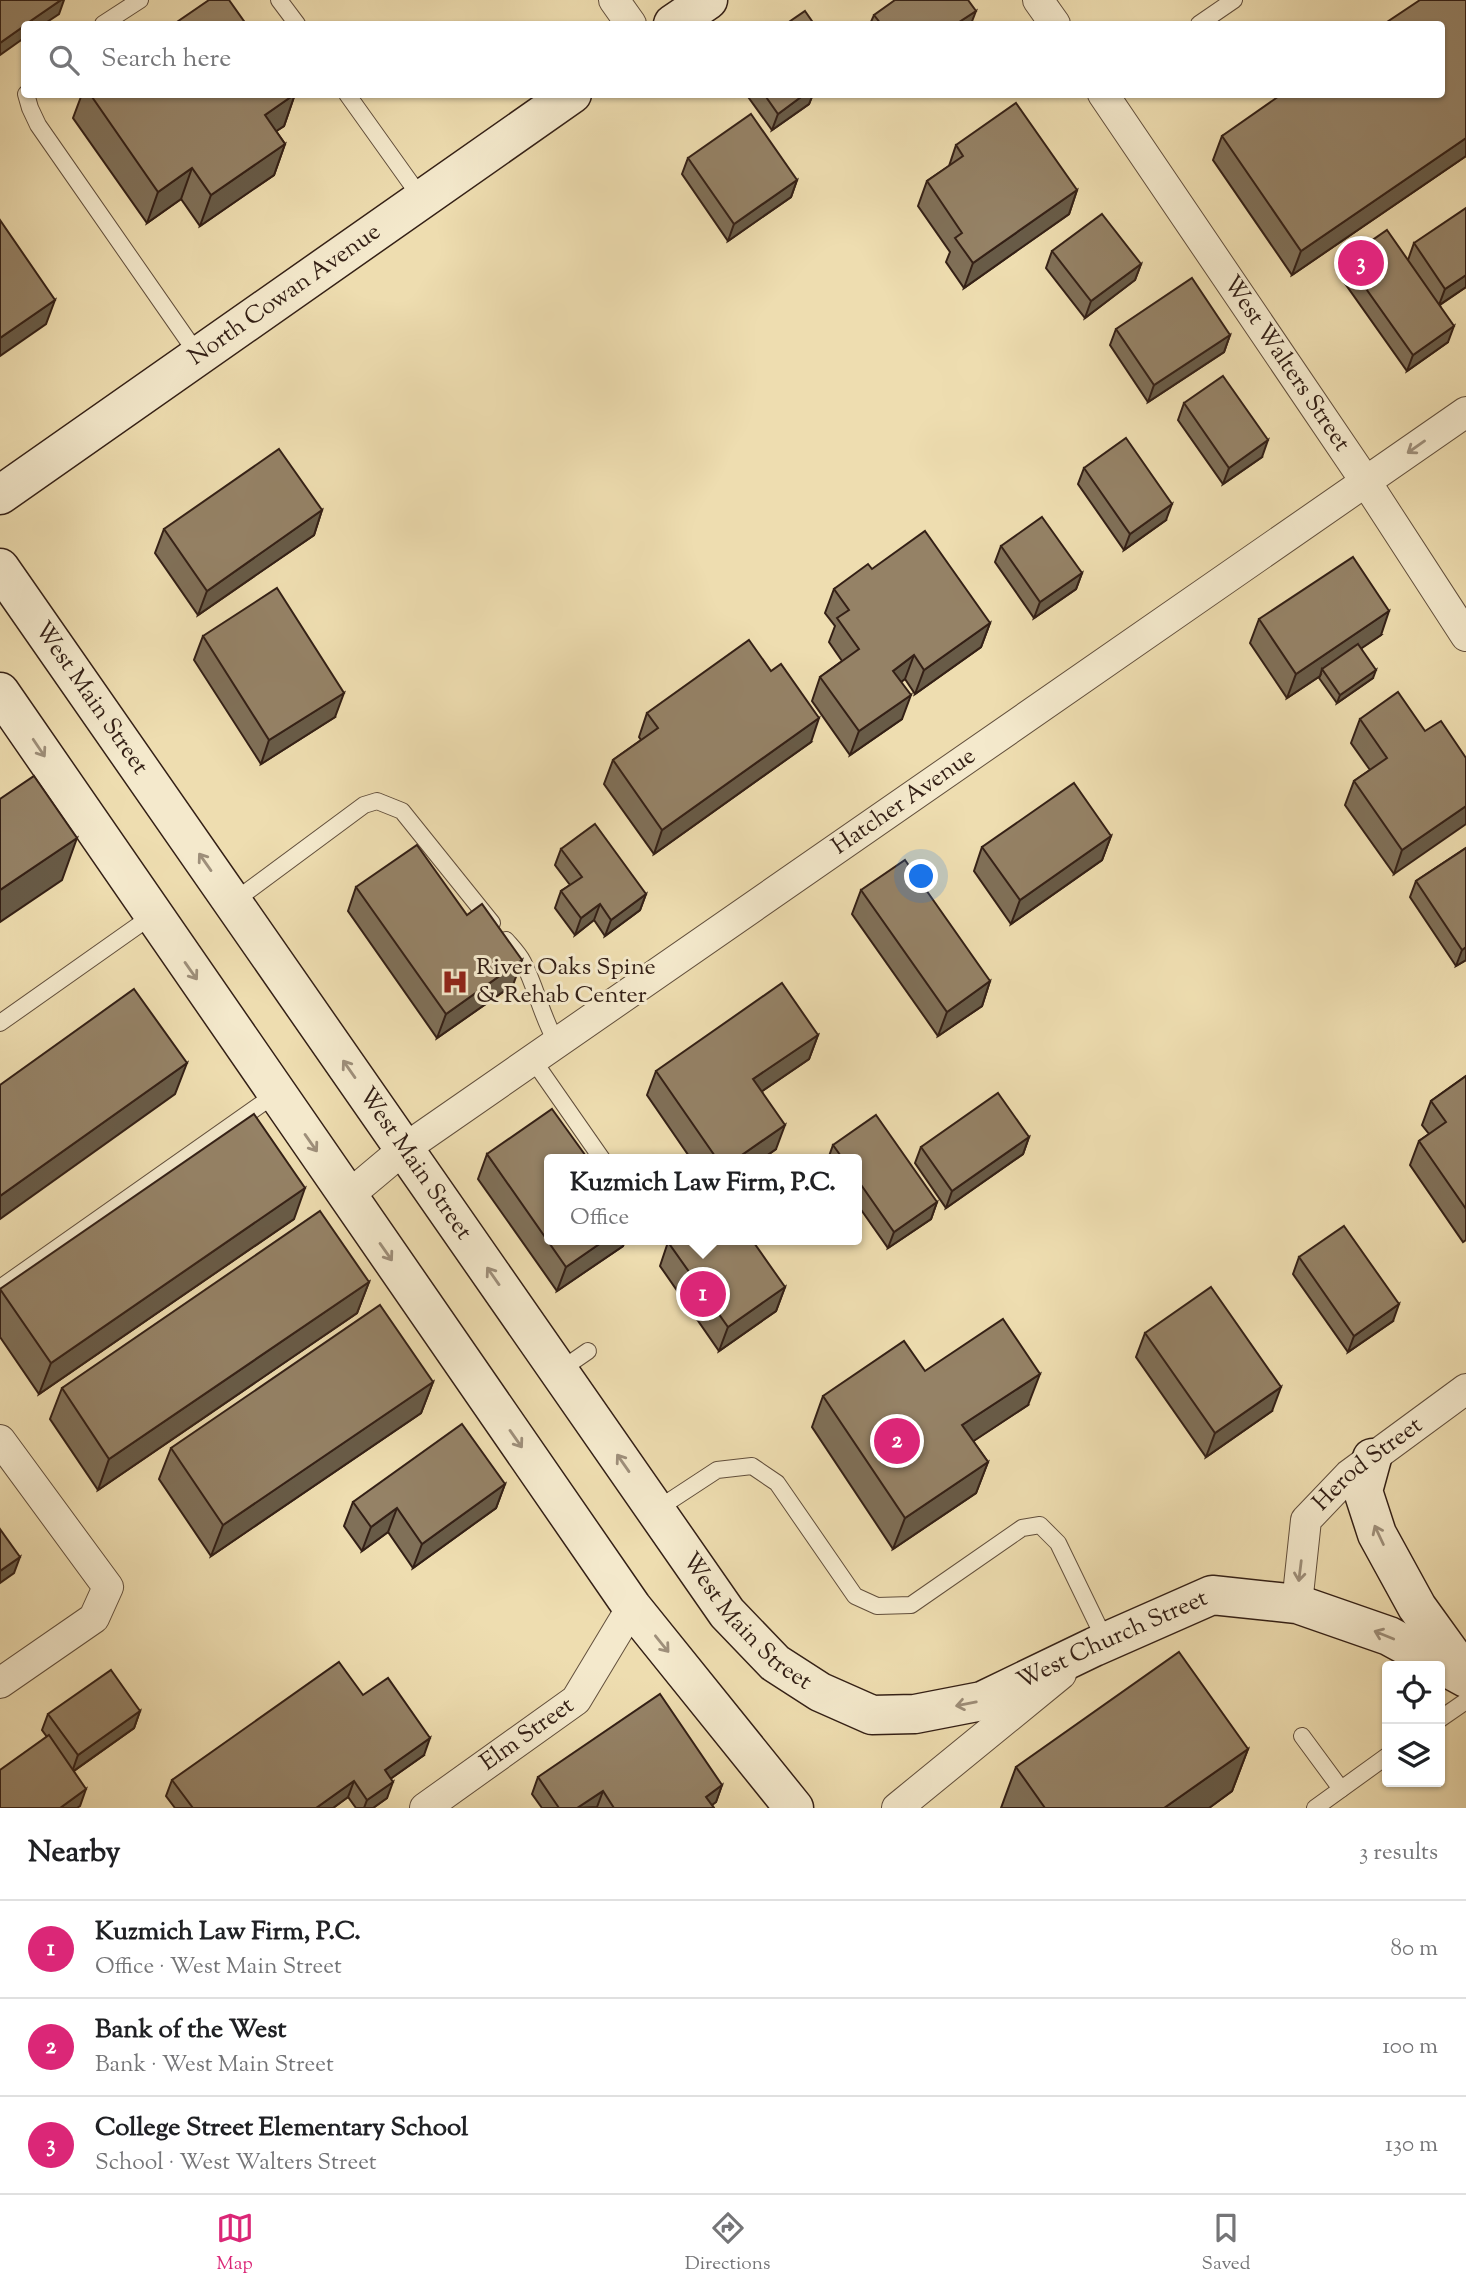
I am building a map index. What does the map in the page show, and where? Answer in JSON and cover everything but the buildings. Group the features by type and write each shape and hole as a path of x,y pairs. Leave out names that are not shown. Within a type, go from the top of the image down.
{"main road":[{"path":"677,21 708,0"},
{"name":"North Cowan Avenue","path":"0,495 566,98"},
{"name":"West Main Street","path":"0,568 404,1149 574,1361 656,1510 727,1613 775,1663 820,1692 872,1715"},
{"path":"0,692 632,1607 794,1808"},
{"path":"1372,1458 1363,1491 1377,1534 1417,1607 1466,1677"},
{"name":"West Church Street","path":"872,1715 915,1714 982,1701 1212,1595 1297,1604 1389,1636 1466,1677"}],"street":[{"path":"614,0 629,21"},
{"path":"1038,0 1053,21"},
{"name":"West Walters Street","path":"1106,98 1366,482 1466,636"},
{"name":"Hatcher Avenue","path":"348,1196 404,1149 1466,412"},
{"name":"Herod Street","path":"1297,1604 1306,1520 1349,1475 1466,1389"},
{"path":"0,1440 108,1587 94,1618 0,1683"},
{"name":"Elm Street","path":"425,1808 576,1700 632,1607"},
{"path":"897,1808 1100,1645"}],"lane":[{"path":"108,21 139,0"},
{"path":"279,0 295,21"},
{"path":"1203,21 1234,0"},
{"path":"27,98 38,125 198,355"},
{"path":"350,98 422,199"},
{"path":"233,902 364,805 377,801 389,805 401,811 415,826 522,960 544,1021 557,1043"},
{"path":"0,1023 153,915"},
{"path":"533,1060 599,1154"},
{"path":"0,1288 277,1093"},
{"path":"656,1510 717,1470 752,1465 777,1483 855,1596 877,1606 911,1605 1022,1528 1040,1525 1058,1543 1100,1645"},
{"path":"1445,1715 1466,1700"},
{"path":"1302,1736 1341,1789"},
{"path":"1315,1808 1382,1760"}],"place":[{"name":"College Street Elementary School","path":"1361,263"},
{"name":"River Oaks Spine & Rehab Center","path":"455,982"},
{"name":"Kuzmich Law Firm, P.C.","path":"703,1294"},
{"name":"Bank of the West","path":"897,1441"}]}
